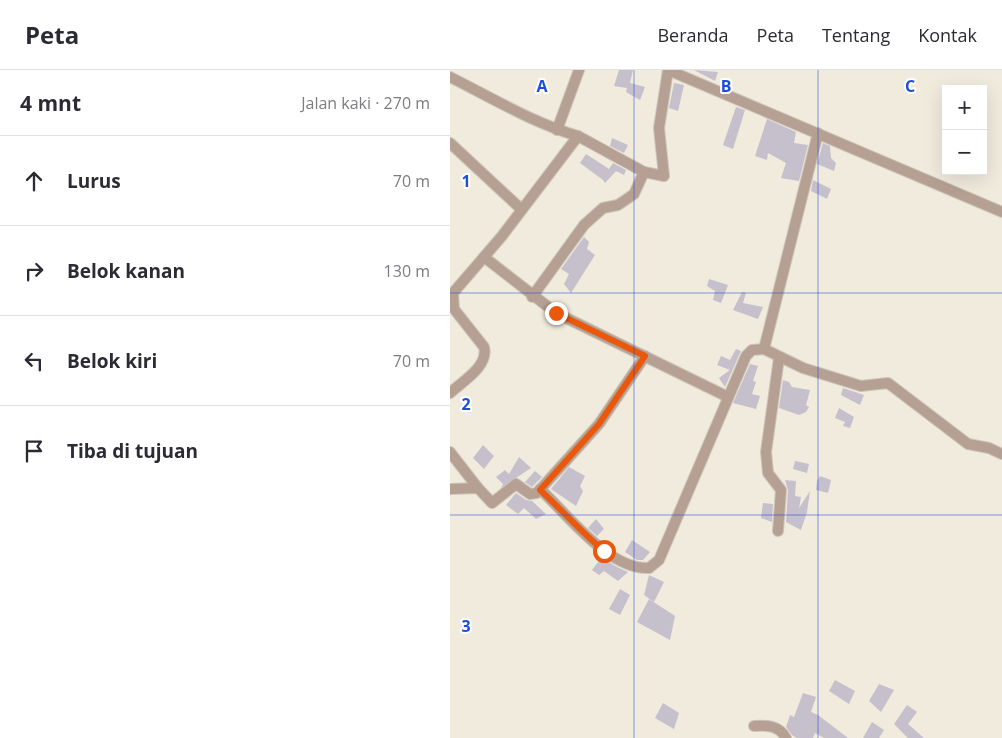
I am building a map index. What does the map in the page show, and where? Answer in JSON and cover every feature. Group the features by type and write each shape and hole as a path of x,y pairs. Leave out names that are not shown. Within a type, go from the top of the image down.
{"street":[{"path":"557,130 579,70"},
{"path":"450,77 557,130 578,136 644,172 656,176 665,174 659,128 668,70 1002,212"},
{"path":"764,349 818,133"},
{"path":"450,393 485,358 484,347 454,309 452,299 458,286 484,257 578,136"},
{"path":"450,143 521,209"},
{"path":"532,297 584,225 603,208 618,205 634,194 644,172"},
{"path":"484,257 532,297 556,313 728,397"},
{"path":"540,490 570,517 586,536 604,551 633,566 649,568 659,560 746,356 752,350 764,349 802,368 861,386 888,383 968,444 989,448 1002,454"},
{"path":"450,452 492,503 516,484 530,494 534,494 540,490 599,424 645,356"},
{"path":"778,530 781,490 768,473 766,452 780,358"},
{"path":"450,489 478,488"},
{"path":"754,726 769,724 784,734 786,738"}],"building":[{"path":"619,70 633,70 630,83 645,87 640,100 626,92 627,88 614,86"},
{"path":"694,70 718,72 715,81"},
{"path":"674,83 684,85 678,111 669,108"},
{"path":"736,107 745,110 733,149 723,145"},
{"path":"767,119 796,132 794,143 808,145 799,181 781,178 786,163 768,153 767,160 755,156"},
{"path":"612,138 628,145 624,153 610,146"},
{"path":"823,143 830,146 831,158 836,163 834,171 817,164"},
{"path":"586,154 609,169 613,163 626,170 624,175 616,171 605,183 580,163"},
{"path":"813,180 831,189 827,199 811,191"},
{"path":"584,237 589,242 587,249 595,255 571,293 564,284 569,274 561,269"},
{"path":"709,279 728,285 721,303 713,300 715,291 707,286"},
{"path":"742,292 746,293 743,303 763,307 758,319 733,310"},
{"path":"736,349 741,351 725,387 719,378 730,370 717,365 721,356 730,360"},
{"path":"750,364 758,366 753,381 756,382 752,394 760,396 756,409 733,403"},
{"path":"783,380 789,382 792,387 810,390 806,405 809,407 806,412 799,415 779,408"},
{"path":"843,388 864,395 860,405 841,395"},
{"path":"839,408 854,417 850,428 843,426 845,422 835,418"},
{"path":"483,445 494,456 484,469 473,458"},
{"path":"519,457 531,468 501,488 503,484 496,477 505,470 509,474"},
{"path":"795,461 809,464 807,473 793,469"},
{"path":"569,467 585,476 580,486 583,491 576,506 551,489"},
{"path":"535,471 542,477 532,487 525,482"},
{"path":"820,476 831,480 828,493 816,490 817,481"},
{"path":"785,480 796,481 795,496 801,497 799,508 810,491 807,512 801,530 786,522 788,490"},
{"path":"516,493 526,500 532,501 546,514 536,519 524,508 518,514 506,505"},
{"path":"763,503 773,504 772,522 761,518"},
{"path":"596,519 604,529 597,536 588,528"},
{"path":"632,540 650,552 643,560 637,560 625,552"},
{"path":"602,557 628,572 618,581 604,571 599,575 592,570"},
{"path":"649,575 664,582 654,602 644,595"},
{"path":"620,589 630,595 620,615 609,609"},
{"path":"649,599 675,616 670,640 637,622"},
{"path":"835,680 855,691 849,704 829,691"},
{"path":"879,684 894,690 881,712 869,701"},
{"path":"803,693 816,697 811,712 818,715 848,738 824,738 815,733 813,738 797,738 792,735 786,727 790,715 794,717"},
{"path":"663,703 679,713 674,729 655,718"},
{"path":"907,705 917,712 908,724 924,738 908,738 894,724"},
{"path":"872,722 884,730 879,738 863,738"}],"route":[{"path":"556,313 645,356 599,424 540,490 570,517 586,536 604,551"}]}
